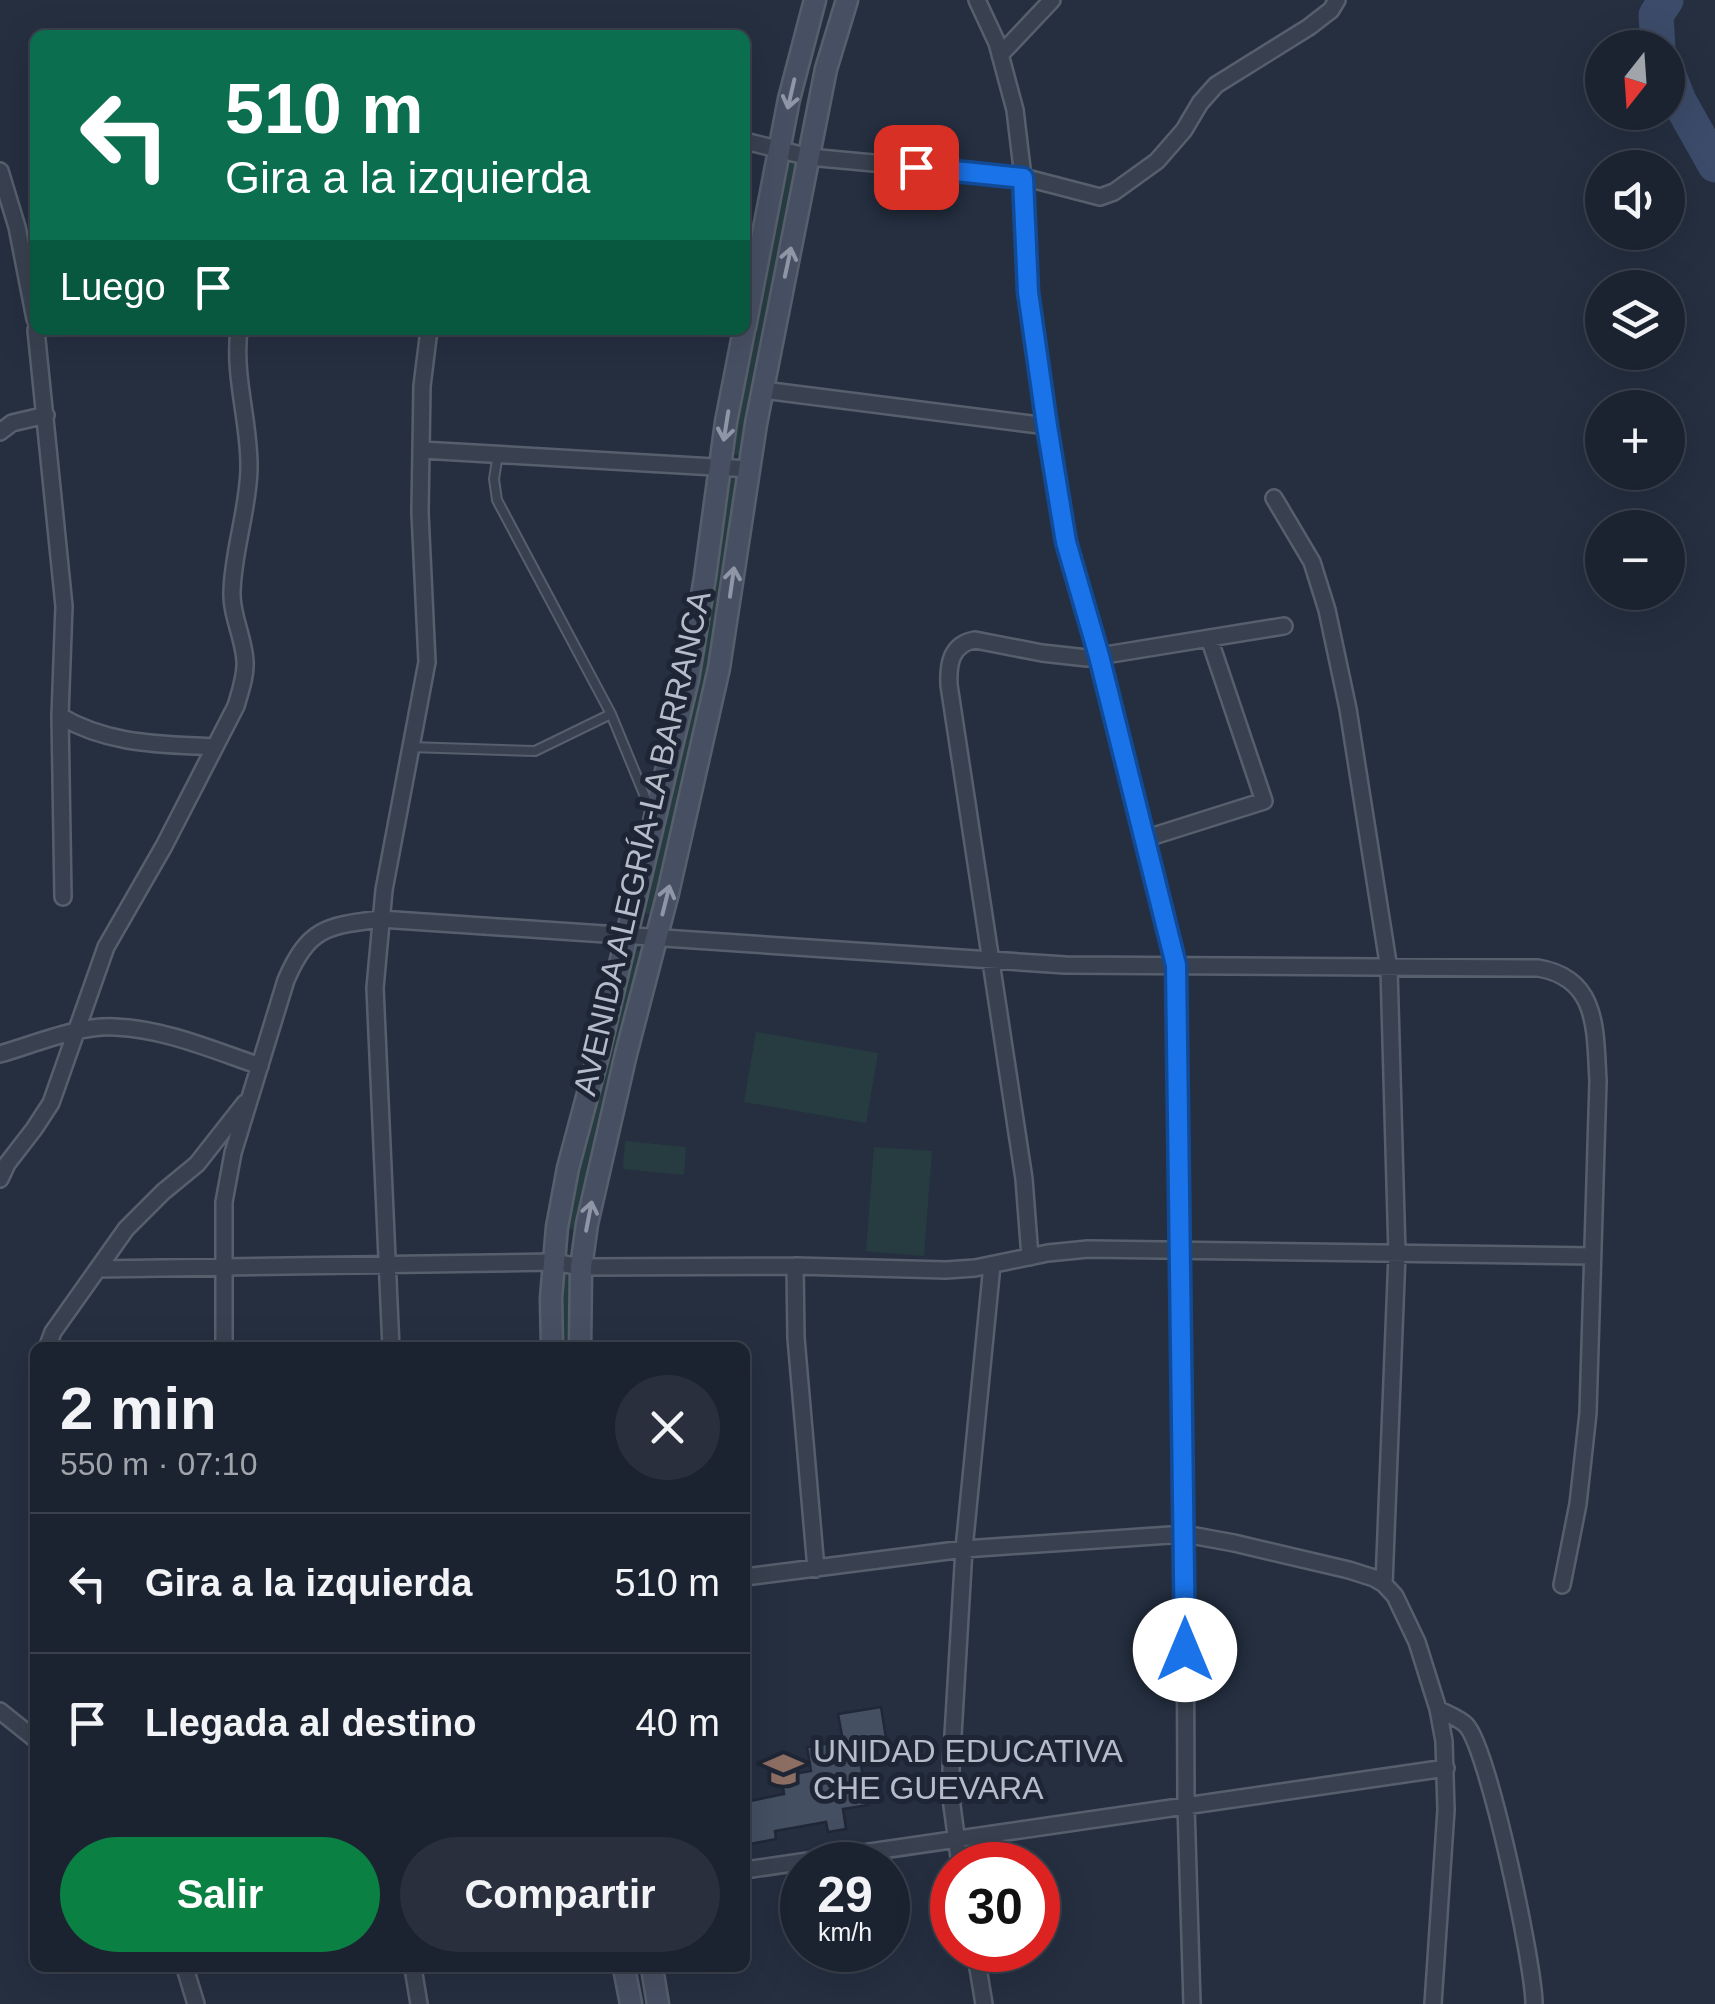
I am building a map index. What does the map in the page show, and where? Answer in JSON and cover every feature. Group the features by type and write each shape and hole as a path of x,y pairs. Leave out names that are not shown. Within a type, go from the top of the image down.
{"main road":[{"name":"AVENIDA ALEGRÍA-LA BARRANCA","path":"750,303 779,149 815,0"},
{"name":"AVENIDA ALEGRÍA-LA BARRANCA","path":"580,1342 587,1224 719,668 763,390 826,69 847,0"},
{"name":"AVENIDA ALEGRÍA-LA BARRANCA","path":"552,1342 556,1227 694,647 726,422 744,335"},
{"path":"625,1972 630,2004"},
{"path":"653,1972 658,2004"}],"street":[{"path":"977,0 997,43 1015,110 1023,178 1028,292 1066,542 1099,656 1176,965 1192,2004"},
{"path":"1000,56 1052,0"},
{"path":"750,142 810,156 1023,178 1100,197 1114,192 1157,161 1216,85 1309,27 1338,0"},
{"path":"0,171 17,227 30,293"},
{"path":"37,335 64,606 60,716 63,897"},
{"path":"0,1179 51,1103 106,947 164,846 236,706 246,662 232,598 249,466 238,372 239,335"},
{"path":"391,1342 375,988 380,918 427,662 420,513 422,386 428,335"},
{"path":"763,390 1047,426"},
{"path":"0,432 12,424 46,415"},
{"path":"422,450 748,469"},
{"path":"1274,498 1312,562 1327,610 1348,709 1389,969 1397,1254 1384,1584"},
{"path":"1030,1256 1024,1179 949,686 949,662 958,646 975,640 1071,658 1284,626"},
{"path":"1144,839 1264,801 1209,638"},
{"path":"60,716 83,730 130,742 214,748"},
{"path":"224,1342 224,1202 233,1153 286,980 297,956 307,941 339,925 380,918 1065,965 1556,971 1574,981 1585,996 1596,1048 1598,1081 1591,1358 1578,1504 1562,1585"},
{"path":"0,1054 113,1026 160,1033 260,1066"},
{"path":"50,1342 126,1229 197,1164 250,1096"},
{"path":"98,1269 553,1262 582,1267 946,1270 1088,1249 1591,1256"},
{"path":"956,1842 951,1769 964,1548 992,1264"},
{"path":"794,1266 796,1338 816,1569"},
{"path":"750,1576 964,1548 1185,1534 1350,1570 1384,1584 1408,1620 1417,1642 1438,1709 1446,1768 1433,2004"},
{"path":"1438,1709 1467,1726 1486,1771 1526,1941 1534,2004"},
{"path":"0,1711 30,1736"},
{"path":"750,1869 1446,1768"},
{"path":"186,1972 196,2004"},
{"path":"414,1972 418,2004"},
{"path":"979,1972 984,2004"}],"lane":[{"path":"498,454 494,479 497,500 611,714 646,799 658,808"},
{"path":"410,747 535,751 611,714"}],"green space":[{"path":"787,159 798,161 743,456 732,454"},
{"path":"727,478 740,479 709,677 654,916 643,912 703,649"},
{"path":"632,950 642,951 576,1230 565,1228"},
{"path":"756,1032 878,1053 866,1123 744,1102"},
{"path":"625,1141 686,1147 684,1175 623,1169"},
{"path":"874,1147 932,1151 924,1256 866,1251"},
{"path":"560,1270 570,1270 571,1342 560,1342"}],"building":[{"path":"881,1707 887,1744 858,1749 868,1805 843,1809 846,1829 828,1832 826,1822 775,1831 776,1839 750,1844 750,1801 784,1794 781,1776 811,1771 807,1747 843,1741 838,1714"}],"waterway":[{"path":"1657,30 1656,15 1666,0"},
{"path":"1685,112 1715,165"}],"place":[{"name":"UNIDAD EDUCATIVA CHE GUEVARA","path":"783,1769"}],"route":[{"path":"916,167 1023,178 1028,292 1066,542 1099,656 1176,965 1185,1650"}]}
